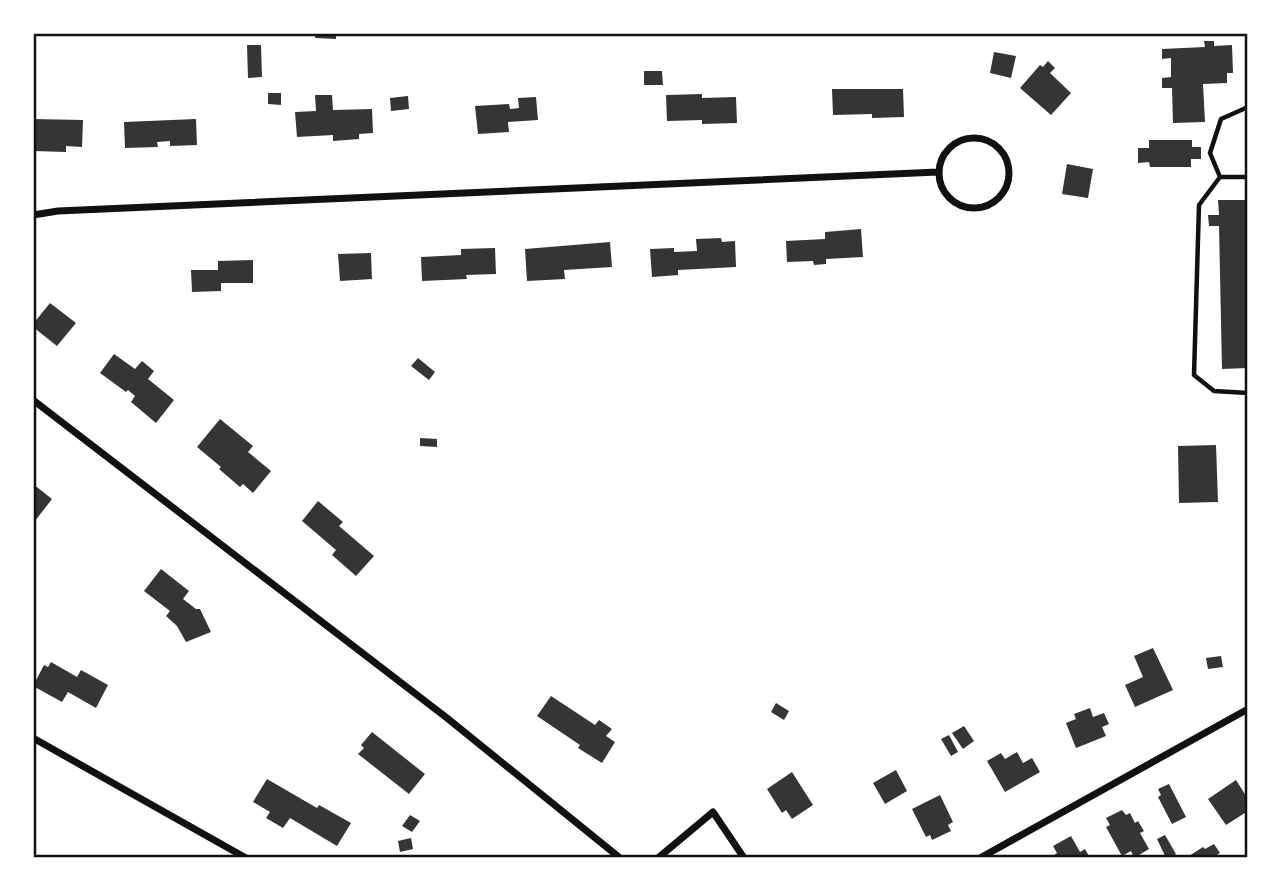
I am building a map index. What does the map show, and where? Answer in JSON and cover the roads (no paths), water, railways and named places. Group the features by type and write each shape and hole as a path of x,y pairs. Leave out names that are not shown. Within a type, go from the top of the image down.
{"street":[{"path":"975,138 990,141 1002,151 1010,174 1009,182 1001,196 989,205 973,209 958,205 946,195 938,172 942,157 952,145 975,138"},
{"path":"33,215 72,210 938,172"},
{"path":"33,400 447,718 620,858"},
{"path":"980,858 1248,709"},
{"path":"33,738 246,858"},
{"path":"659,858 713,812 744,858"}],"lane":[{"path":"1220,177 1210,153 1221,119 1248,107"},
{"path":"1220,177 1248,177"},
{"path":"1220,177 1199,205 1194,375 1214,391 1248,393"}]}
